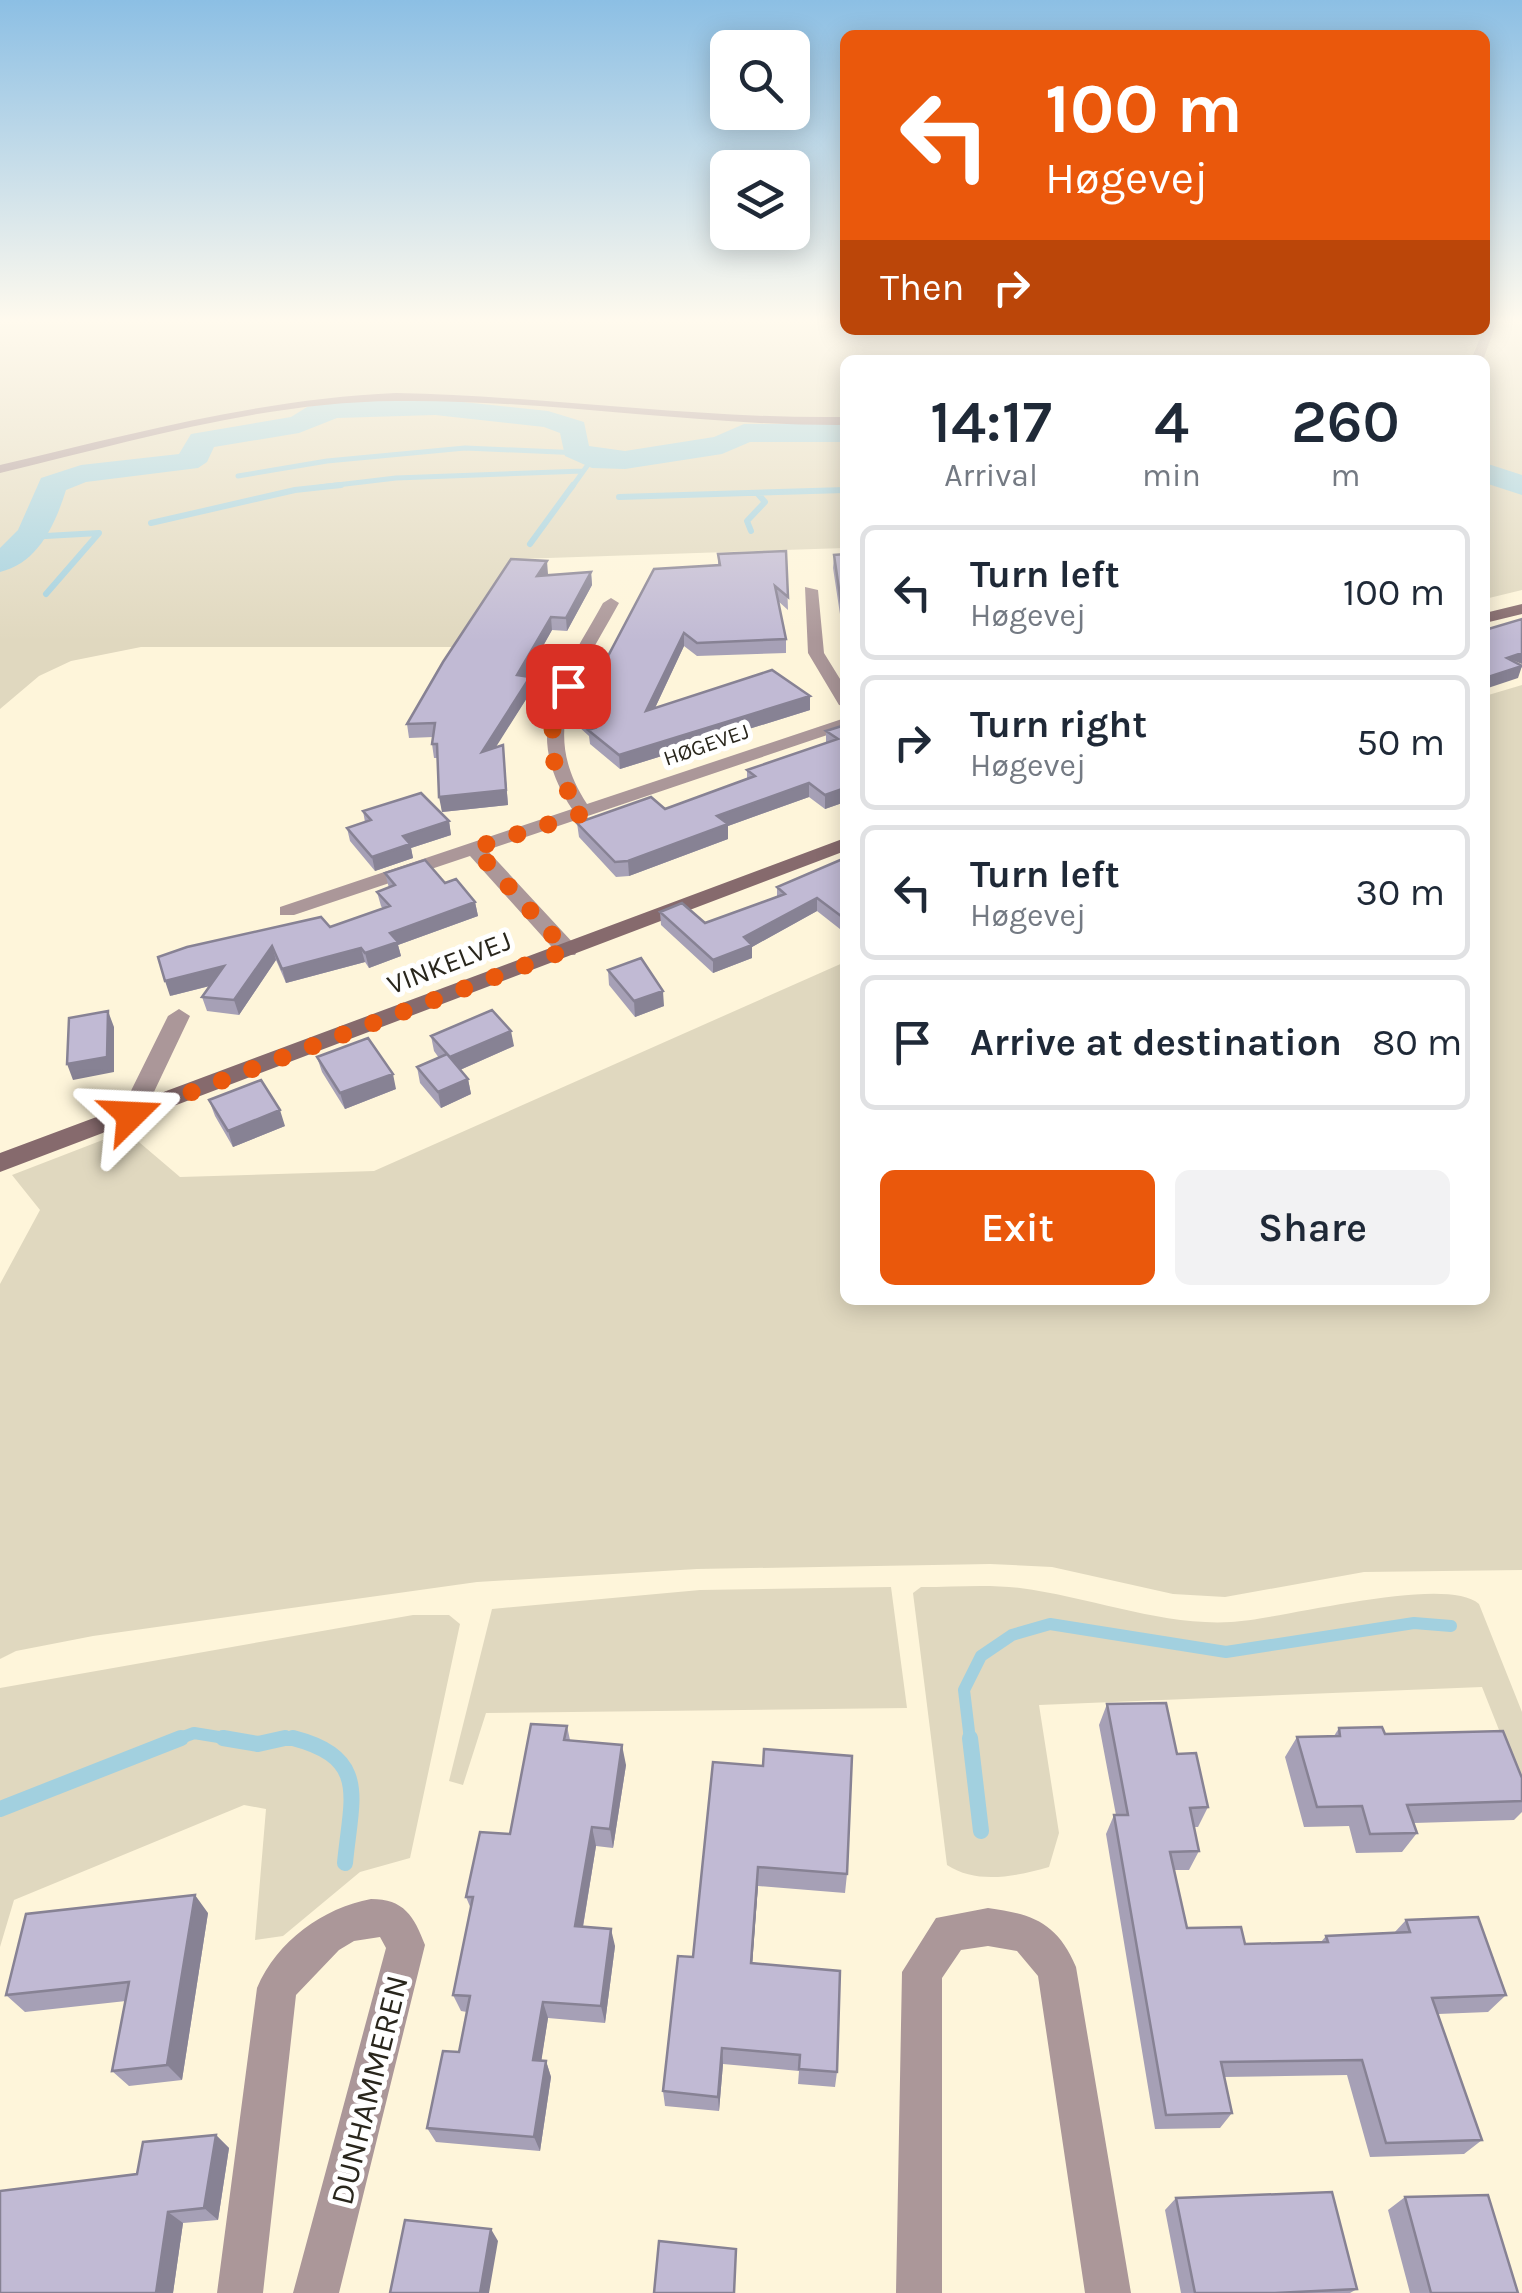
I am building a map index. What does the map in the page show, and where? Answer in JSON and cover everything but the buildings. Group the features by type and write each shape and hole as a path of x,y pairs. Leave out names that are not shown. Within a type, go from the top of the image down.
{"street":[{"path":"0,469 173,428"},
{"path":"810,590 816,653 840,693"},
{"path":"584,813 561,784 550,737 554,714 610,603"},
{"path":"1490,617 1522,609"},
{"name":"HØGEVEJ","path":"287,911 840,724"},
{"name":"VINKELVEJ","path":"0,1162 840,846"},
{"path":"474,848 566,950"},
{"path":"131,1115 179,1016"},
{"name":"DUNHAMMEREN","path":"240,2293 278,1988 308,1946 362,1915 390,1918 406,1945 316,2293"},
{"path":"919,2293 922,1972 950,1932 988,1927 1027,1933 1056,1967 1108,2293"}],"shaded area":[{"path":"0,428 840,428 840,548 518,559 457,647 141,647 71,661 39,676 0,709"},
{"path":"1490,428 1522,428 1522,590 1490,598"},
{"path":"1522,685 1522,1570 1364,1572 1225,1597 1173,1594 1052,1567 990,1564 697,1569 477,1582 93,1636 16,1651 0,1659 0,1284 40,1210 12,1175 126,1131 180,1177 374,1171 840,964 840,1305 1490,1305 1490,695"},
{"path":"891,1587 907,1708 486,1713 463,1785 449,1781 492,1609 700,1590"},
{"path":"921,1587 1020,1588 1205,1622 1254,1619 1398,1596 1460,1596 1479,1604 1522,1712 1522,1788 1482,1687 1039,1705 1059,1833 1049,1867 997,1877 959,1871 947,1865 913,1593"},
{"path":"413,1615 449,1615 460,1624 410,1858 360,1872 283,1936 255,1940 266,1809 244,1805 14,1900 0,1947 0,1688"}],"waterway":[{"path":"0,562 28,539 52,485 81,474 187,462 197,456 201,440 274,428"},
{"path":"574,428 575,450 592,459 625,460 722,445 744,433 840,433"},
{"path":"238,476 327,461 465,448 581,453"},
{"path":"572,487 592,459"},
{"path":"320,487 396,478 583,471"},
{"path":"1490,474 1522,486"},
{"path":"151,523 295,490 341,485"},
{"path":"530,544 573,485"},
{"path":"619,497 840,490"},
{"path":"751,531 747,521 765,502 758,494"},
{"path":"28,537 99,533 46,594"},
{"path":"970,1740 964,1690 981,1656 1012,1635 1050,1624 1226,1652 1414,1623 1451,1626"},
{"path":"175,1740 194,1733 237,1740"},
{"path":"0,1809 181,1738"},
{"path":"223,1738 258,1744 276,1740"},
{"path":"276,1740 285,1738"},
{"path":"293,1738 299,1740"},
{"path":"970,1738 981,1831"},
{"path":"276,1740 299,1740"},
{"path":"299,1740 318,1746 345,1769 351,1800 345,1863"}],"route":[{"path":"131,1115 566,950 474,848 584,813 561,784 550,737 554,714 568,686"}]}
